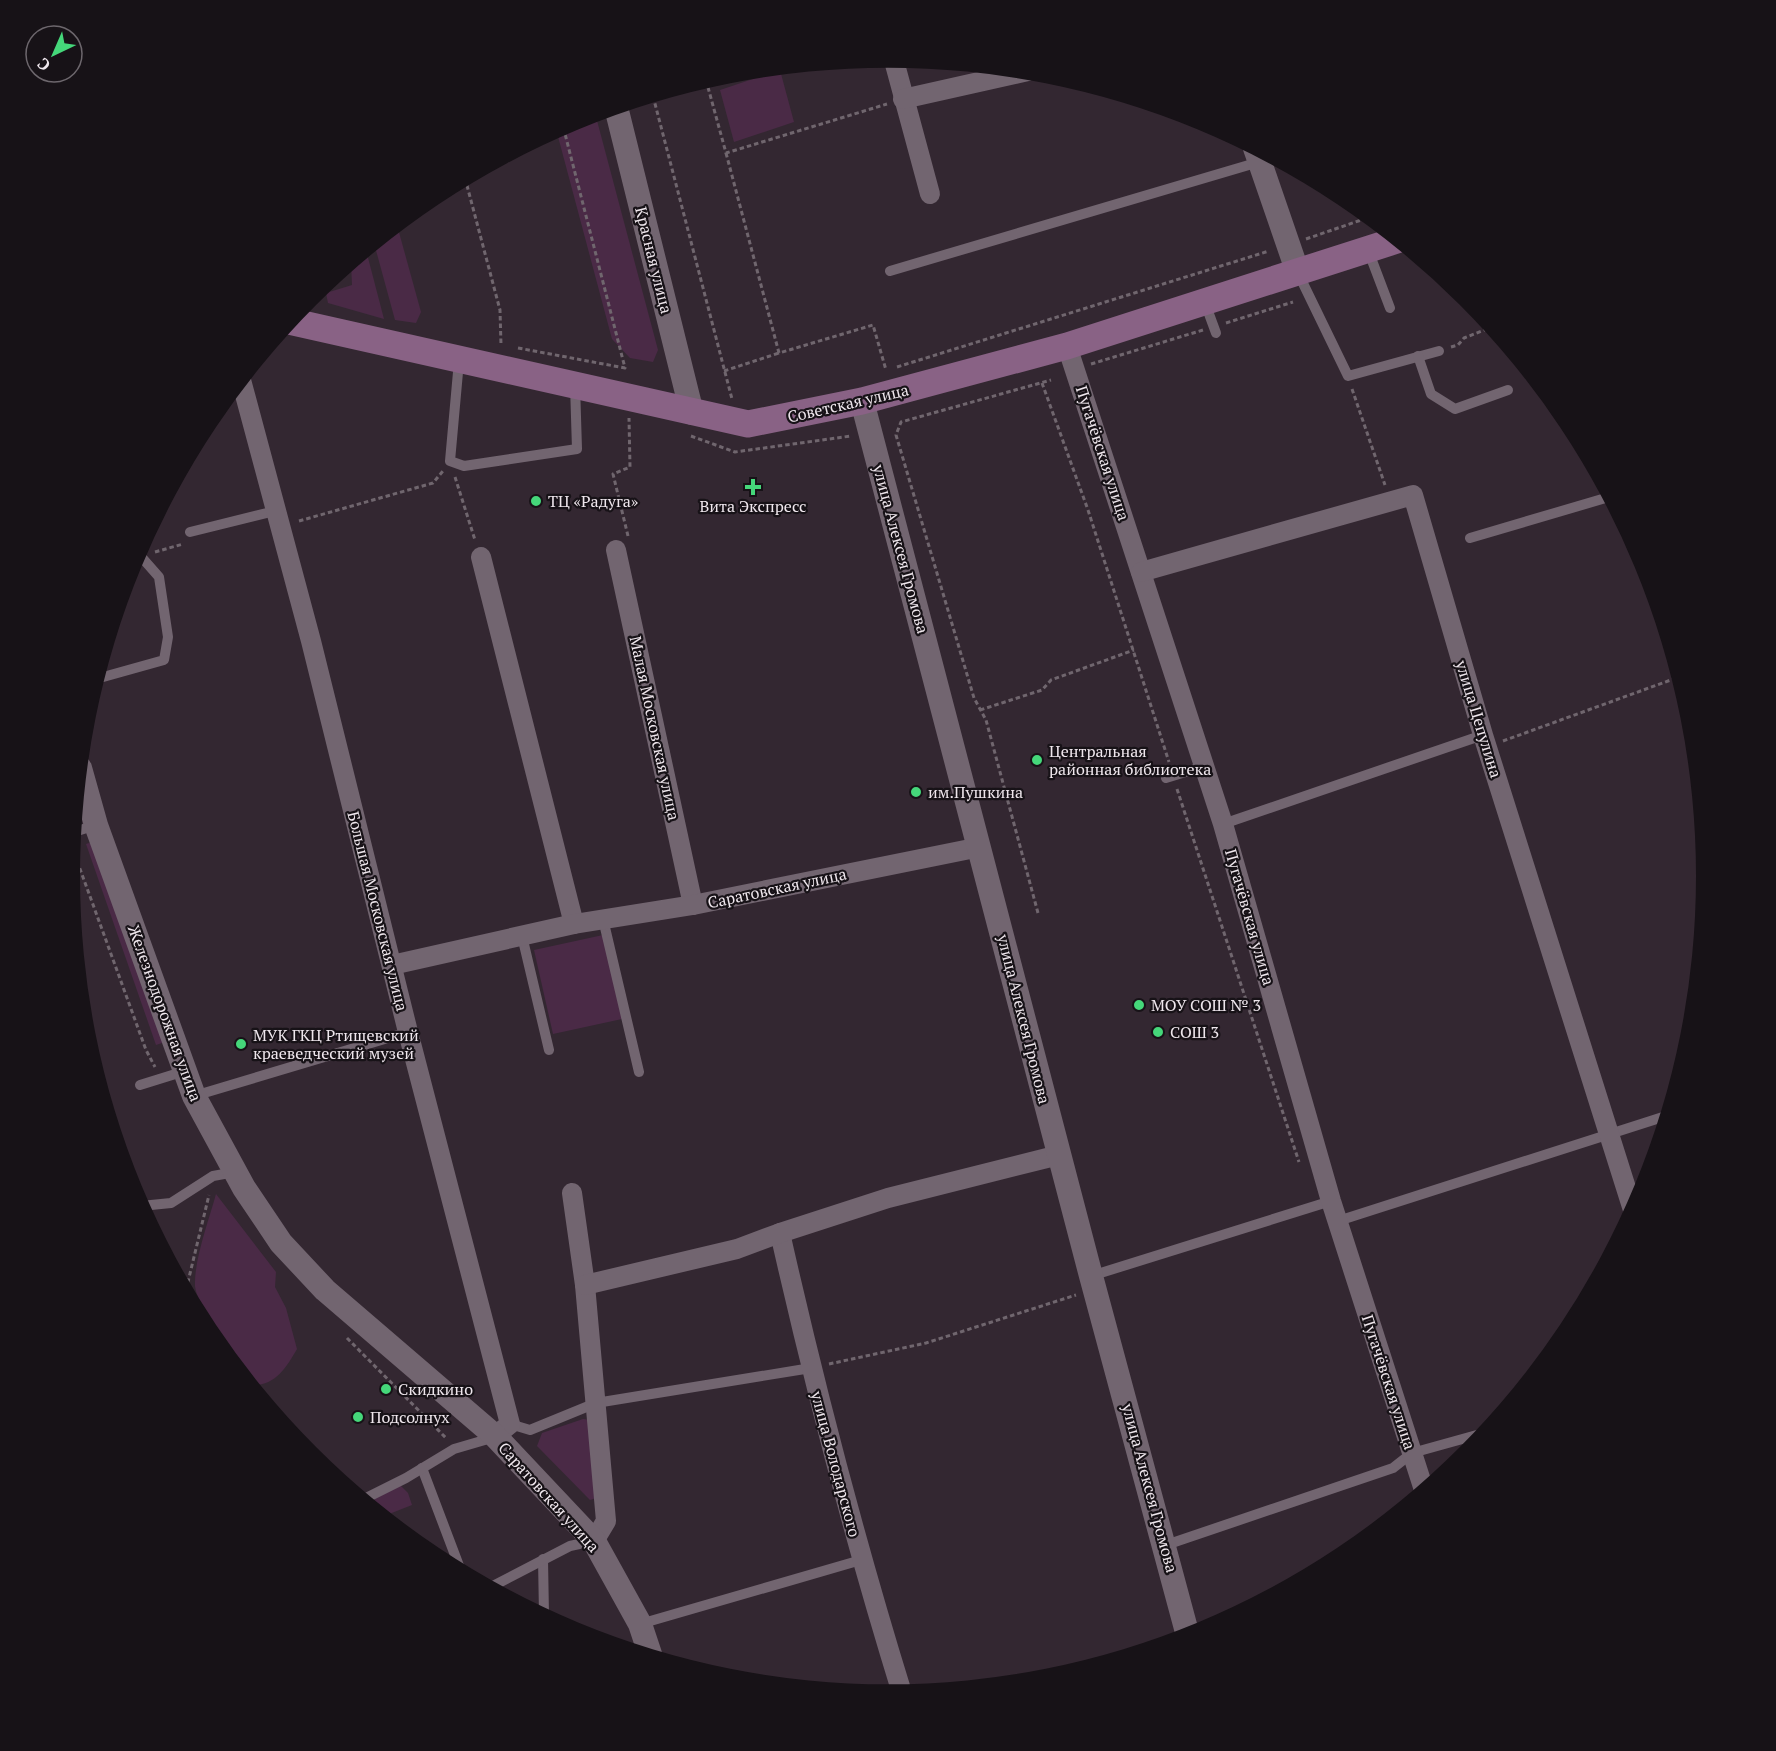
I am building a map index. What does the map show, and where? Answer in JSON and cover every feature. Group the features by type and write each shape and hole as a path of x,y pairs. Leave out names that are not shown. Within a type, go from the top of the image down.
{"main road":[{"name":"Советская улица","path":"299,323 748,424 862,401 1067,346 1212,321 1298,273 1390,242"}],"street":[{"path":"895,68 930,194"},
{"path":"903,99 1005,76"},
{"name":"Красная улица","path":"618,114 692,413"},
{"path":"1258,158 1282,247 1298,273"},
{"name":"Пугачёвская улица","path":"1067,346 1205,766 1331,1201 1422,1482"},
{"name":"Большая Московская улица","path":"243,389 311,641 392,965 502,1430"},
{"name":"улица Алексея Громова","path":"862,401 1059,1155 1166,1545 1186,1626"},
{"name":"улица Цепулина","path":"1141,572 1413,495 1485,741 1629,1197"},
{"name":"Малая Московская улица","path":"616,550 693,905"},
{"path":"481,557 574,924"},
{"name":"Железнодорожная улица","path":"83,808 85,828 186,1071 224,1174 281,1243 325,1290 502,1430"},
{"name":"Саратовская улица","path":"392,965 574,924 693,905 980,847"},
{"path":"585,1285 737,1249 888,1198 1059,1155"},
{"path":"572,1194 585,1285 606,1521 594,1541"},
{"name":"улица Володарского","path":"780,1233 811,1368 861,1560 899,1684"},
{"name":"Саратовская улица","path":"502,1430 594,1541 640,1624 648,1647"}],"lane":[{"path":"890,271 1254,156"},
{"path":"1368,249 1390,308"},
{"path":"1298,273 1348,376 1439,351"},
{"path":"1418,356 1431,394 1455,409 1508,390"},
{"path":"459,361 450,461 464,466 577,449 575,385"},
{"path":"1470,538 1603,499"},
{"path":"190,532 277,519"},
{"path":"106,676 164,660 168,637 159,577 144,560"},
{"path":"1223,824 1485,741"},
{"path":"1167,778 1205,766"},
{"path":"603,919 639,1072"},
{"path":"522,936 549,1050"},
{"path":"194,1096 408,1032"},
{"path":"140,1085 186,1071"},
{"path":"1338,1221 1658,1118"},
{"path":"151,1205 171,1203 224,1174"},
{"path":"1093,1283 1331,1201"},
{"path":"373,1498 454,1449 502,1430 530,1430 596,1403 811,1368"},
{"path":"1166,1545 1392,1468 1412,1453 1468,1438"},
{"path":"422,1468 456,1558"},
{"path":"499,1583 570,1546 594,1541"},
{"path":"543,1559 544,1606"},
{"path":"640,1624 861,1560"}],"path":[{"path":"708,88 779,353"},
{"path":"726,153 903,99"},
{"path":"655,102 733,403"},
{"path":"565,135 625,368"},
{"path":"467,186 500,310 501,345"},
{"path":"876,373 1282,247 1360,220"},
{"path":"1087,365 1212,321 1293,302"},
{"path":"724,371 873,325 886,370"},
{"path":"1439,351 1458,345 1464,338 1483,330"},
{"path":"1348,376 1390,502"},
{"path":"1038,913 986,720 974,698 896,435 901,422 1051,380"},
{"path":"616,550 628,540 613,474 630,467 629,412"},
{"path":"277,519 433,483 450,461"},
{"path":"450,461 481,557"},
{"path":"980,711 1042,690 1051,680 1134,650"},
{"path":"1485,741 1671,680"},
{"path":"189,1281 224,1174"},
{"path":"811,1368 926,1343 1093,1283"}],"shaded area":[{"path":"781,74 794,122 734,142 720,90 752,79"},
{"path":"597,122 658,350 653,362 630,358 612,339 559,138"},
{"path":"399,232 421,312 416,323 395,320 376,251"},
{"path":"368,257 384,319 328,303 326,295 330,292 352,285 351,271"},
{"path":"95,841 165,1042 156,1045 86,844"},
{"path":"603,935 622,1019 553,1034 534,950"},
{"path":"216,1194 276,1272 275,1287 286,1308 297,1349 279,1374 267,1382 261,1384 247,1367 196,1292 195,1275 202,1240"},
{"path":"583,1419 591,1420 600,1497 590,1500 537,1446 542,1433"},
{"path":"400,1485 408,1493 412,1505 391,1513 374,1497"}],"place":[{"name":"Вита Экспресс","path":"753,487"},
{"name":"ТЦ «Радуга»","path":"536,501"},
{"name":"Центральная районная библиотека","path":"1037,760"},
{"name":"им.Пушкина","path":"916,792"},
{"name":"МОУ СОШ № 3","path":"1139,1005"},
{"name":"СОШ 3","path":"1158,1032"},
{"name":"МУК ГКЦ Ртищевский краеведческий музей","path":"241,1044"},
{"name":"Скидкино","path":"386,1389"},
{"name":"Подсолнух","path":"358,1417"}]}
